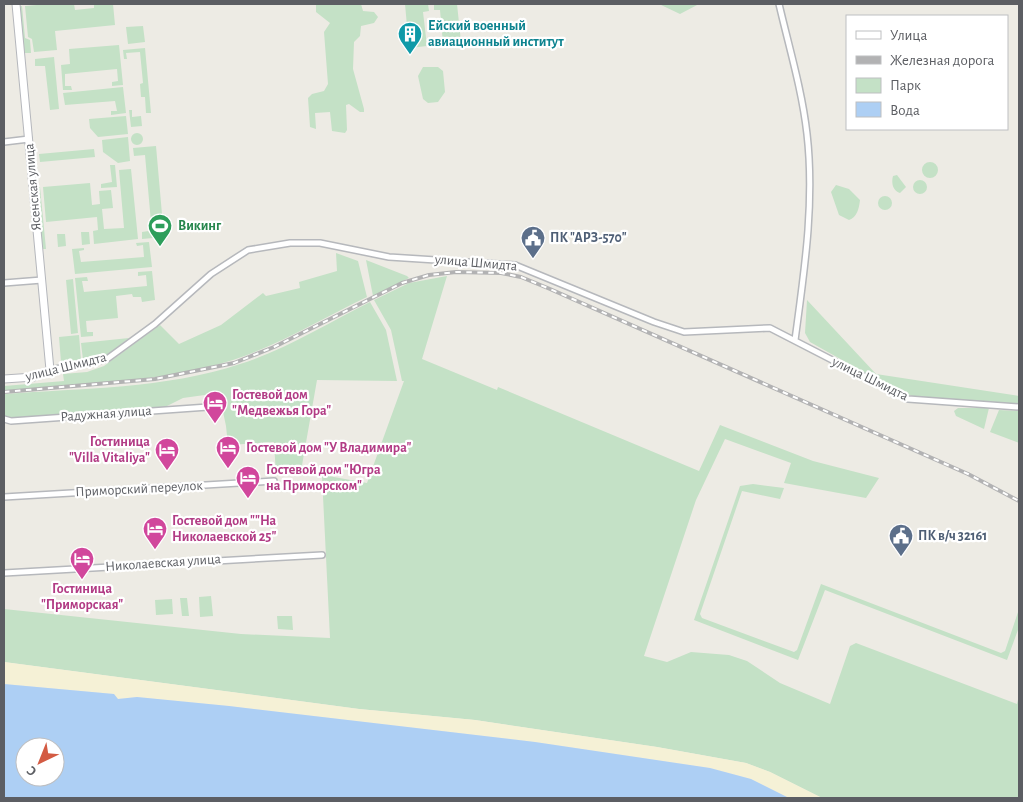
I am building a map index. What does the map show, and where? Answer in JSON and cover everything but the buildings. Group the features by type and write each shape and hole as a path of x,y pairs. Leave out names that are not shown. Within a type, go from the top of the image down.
{"street":[{"name":"Ясенская улица","path":"16,4 50,370"},
{"path":"779,4 803,104 809,156 808,223 795,340"},
{"path":"4,142 29,140"},
{"name":"улица Шмидта","path":"4,379 34,377 50,370 107,359 155,324 195,287 226,263 252,249 290,243 320,243 389,257 515,265 680,331 695,333 770,328 908,399 1019,407"},
{"path":"4,283 42,280"},
{"name":"Радужная улица","path":"4,419 11,422 208,406"},
{"name":"Приморский переулок","path":"4,497 274,482"},
{"name":"Николаевская улица","path":"4,573 322,555"}],"green space":[{"path":"74,4 75,10 94,8 94,4 113,4 115,25 55,31 57,50 34,52 32,39 28,37 25,6"},
{"path":"316,4 361,4 363,11 374,12 378,17 374,23 361,26 360,36 354,42 353,69 364,112 360,112 349,104 346,105 347,130 345,133 332,131 330,112 315,113 316,129 310,127 308,98 312,94 324,91 328,84 324,32 330,23 316,12"},
{"path":"405,4 428,4 429,11 423,12 427,46 409,48"},
{"path":"434,4 457,4 461,42 443,44 440,10 434,10"},
{"path":"659,4 699,4 680,14"},
{"path":"22,6 25,38 30,40 31,53 23,53 18,7"},
{"path":"143,26 145,42 128,44 126,27"},
{"path":"119,45 123,85 112,86 112,82 118,81 117,69 65,74 65,86 71,86 72,90 63,90 61,65 70,64 69,49"},
{"path":"145,48 151,113 146,113 145,97 141,97 140,84 143,83 140,52 126,53 127,59 124,59 123,50"},
{"path":"54,57 59,109 50,110 45,66 35,66 35,59"},
{"path":"423,67 438,67 443,71 445,92 438,102 428,103 423,99 418,76"},
{"path":"123,87 126,113 111,115 111,111 117,111 115,101 65,105 63,93"},
{"path":"129,110 132,110 132,117 141,116 142,126 131,127"},
{"path":"126,116 128,134 98,137 90,128 89,119"},
{"path":"135,133 139,133 143,139 139,145 135,145 131,141 131,137"},
{"path":"128,137 130,161 118,163 103,152 102,140"},
{"path":"156,146 164,237 142,239 142,232 155,230 155,222 151,222 145,155 134,156 133,148"},
{"path":"94,149 95,157 40,162 39,154"},
{"path":"927,162 933,162 938,167 936,176 927,178 922,173 922,167"},
{"path":"110,165 115,165 117,187 101,188 101,184 112,182"},
{"path":"131,169 138,239 94,244 93,231 98,230 97,217 46,222 43,187 90,183 92,205 100,204 99,191 111,190 113,208 102,209 104,229 124,228 119,170"},
{"path":"897,175 906,187 900,193 894,189 892,184 893,176"},
{"path":"920,180 925,182 927,187 925,192 920,194 915,192 913,187 915,182"},
{"path":"836,185 849,189 860,200 857,212 849,220 839,215 831,192"},
{"path":"40,187 46,249 42,249 36,188"},
{"path":"882,196 888,196 892,203 888,210 882,210 878,206 878,200"},
{"path":"81,232 89,232 90,244 82,245"},
{"path":"57,234 65,234 66,246 58,247"},
{"path":"149,242 152,267 75,274 72,249 84,248 84,250 79,251 81,262 144,257 143,245 137,246 136,243"},
{"path":"336,253 358,261 367,297 250,354 205,368 177,374 119,382 4,391 4,386 64,381 63,374 87,372 104,366 160,325 179,344 221,325 263,293 266,296 300,288 299,282 337,271"},
{"path":"366,260 407,276 409,278 373,296"},
{"path":"152,271 155,300 142,302 141,297 133,297 132,294 116,296 118,318 86,321 87,332 93,332 93,336 81,337 75,278 87,277 88,281 82,281 84,292 147,286 146,275 138,276 138,272"},
{"path":"447,276 422,359 497,390 498,387 699,471 720,425 813,461 879,478 866,498 784,483 791,463 725,439 696,500 644,656 667,662 691,652 729,655 747,661 780,683 830,704 850,646 856,643 1017,704 1019,695 1019,798 822,798 770,772 746,763 657,747 475,720 359,709 4,662 4,609 241,634 330,638 322,476 276,475 274,442 228,445 219,393 183,398 163,408 10,418 4,416 4,394 153,383 212,372 240,364 273,351 370,302 386,330 397,381 317,380 301,471 367,483 404,381 402,381 391,330 374,300 409,283"},
{"path":"73,279 78,333 71,334 66,280"},
{"path":"807,300 876,374 1019,396 1019,405 913,396 899,392 810,342 805,333"},
{"path":"79,335 81,360 61,362 59,337"},
{"path":"129,338 102,359 83,360 81,343"},
{"path":"958,408 989,408 984,429 956,416 954,411"},
{"path":"999,410 1019,411 1019,443 990,432"},
{"path":"753,484 784,488 780,499 742,491 700,614 702,618 794,652 797,650 821,584 1001,653 1005,651 1019,609 1019,627 1007,660 825,590 798,660 694,620 740,486"},
{"path":"211,596 213,616 200,617 199,597"},
{"path":"180,598 187,598 189,616 182,616"},
{"path":"172,599 173,614 156,615 155,600"},
{"path":"277,616 292,616 293,630 278,629"}],"sand":[{"path":"4,662 359,709 475,720 657,747 746,763 770,772 822,798 789,798 751,779 710,768 535,742 229,706 137,697 117,699 114,694 4,684"}],"water":[{"path":"4,684 114,694 118,699 137,697 229,706 535,742 710,768 751,779 789,798 4,798"}],"railway":[{"path":"4,392 155,379 234,363 274,347 402,283 429,275 456,272 501,273 521,277 550,289 968,474 1019,501"}],"place":[{"name":"Ейский военный авиационный институт","path":"410,55"},
{"name":"Викинг","path":"160,247"},
{"name":"ПК \"АРЗ-570\"","path":"533,259"},
{"name":"Гостевой дом \"Медвежья Гора\"","path":"215,424"},
{"name":"Гостевой дом \"У Владимира\"","path":"228,469"},
{"name":"Гостиница \"Villa Vitaliya\"","path":"167,471"},
{"name":"Гостевой дом \"Югра на Приморском\"","path":"248,499"},
{"name":"Гостевой дом \"\"На Николаевской 25\"","path":"155,550"},
{"name":"ПК в/ч 32161","path":"901,557"},
{"name":"Гостиница \"Приморская\"","path":"82,580"}]}
